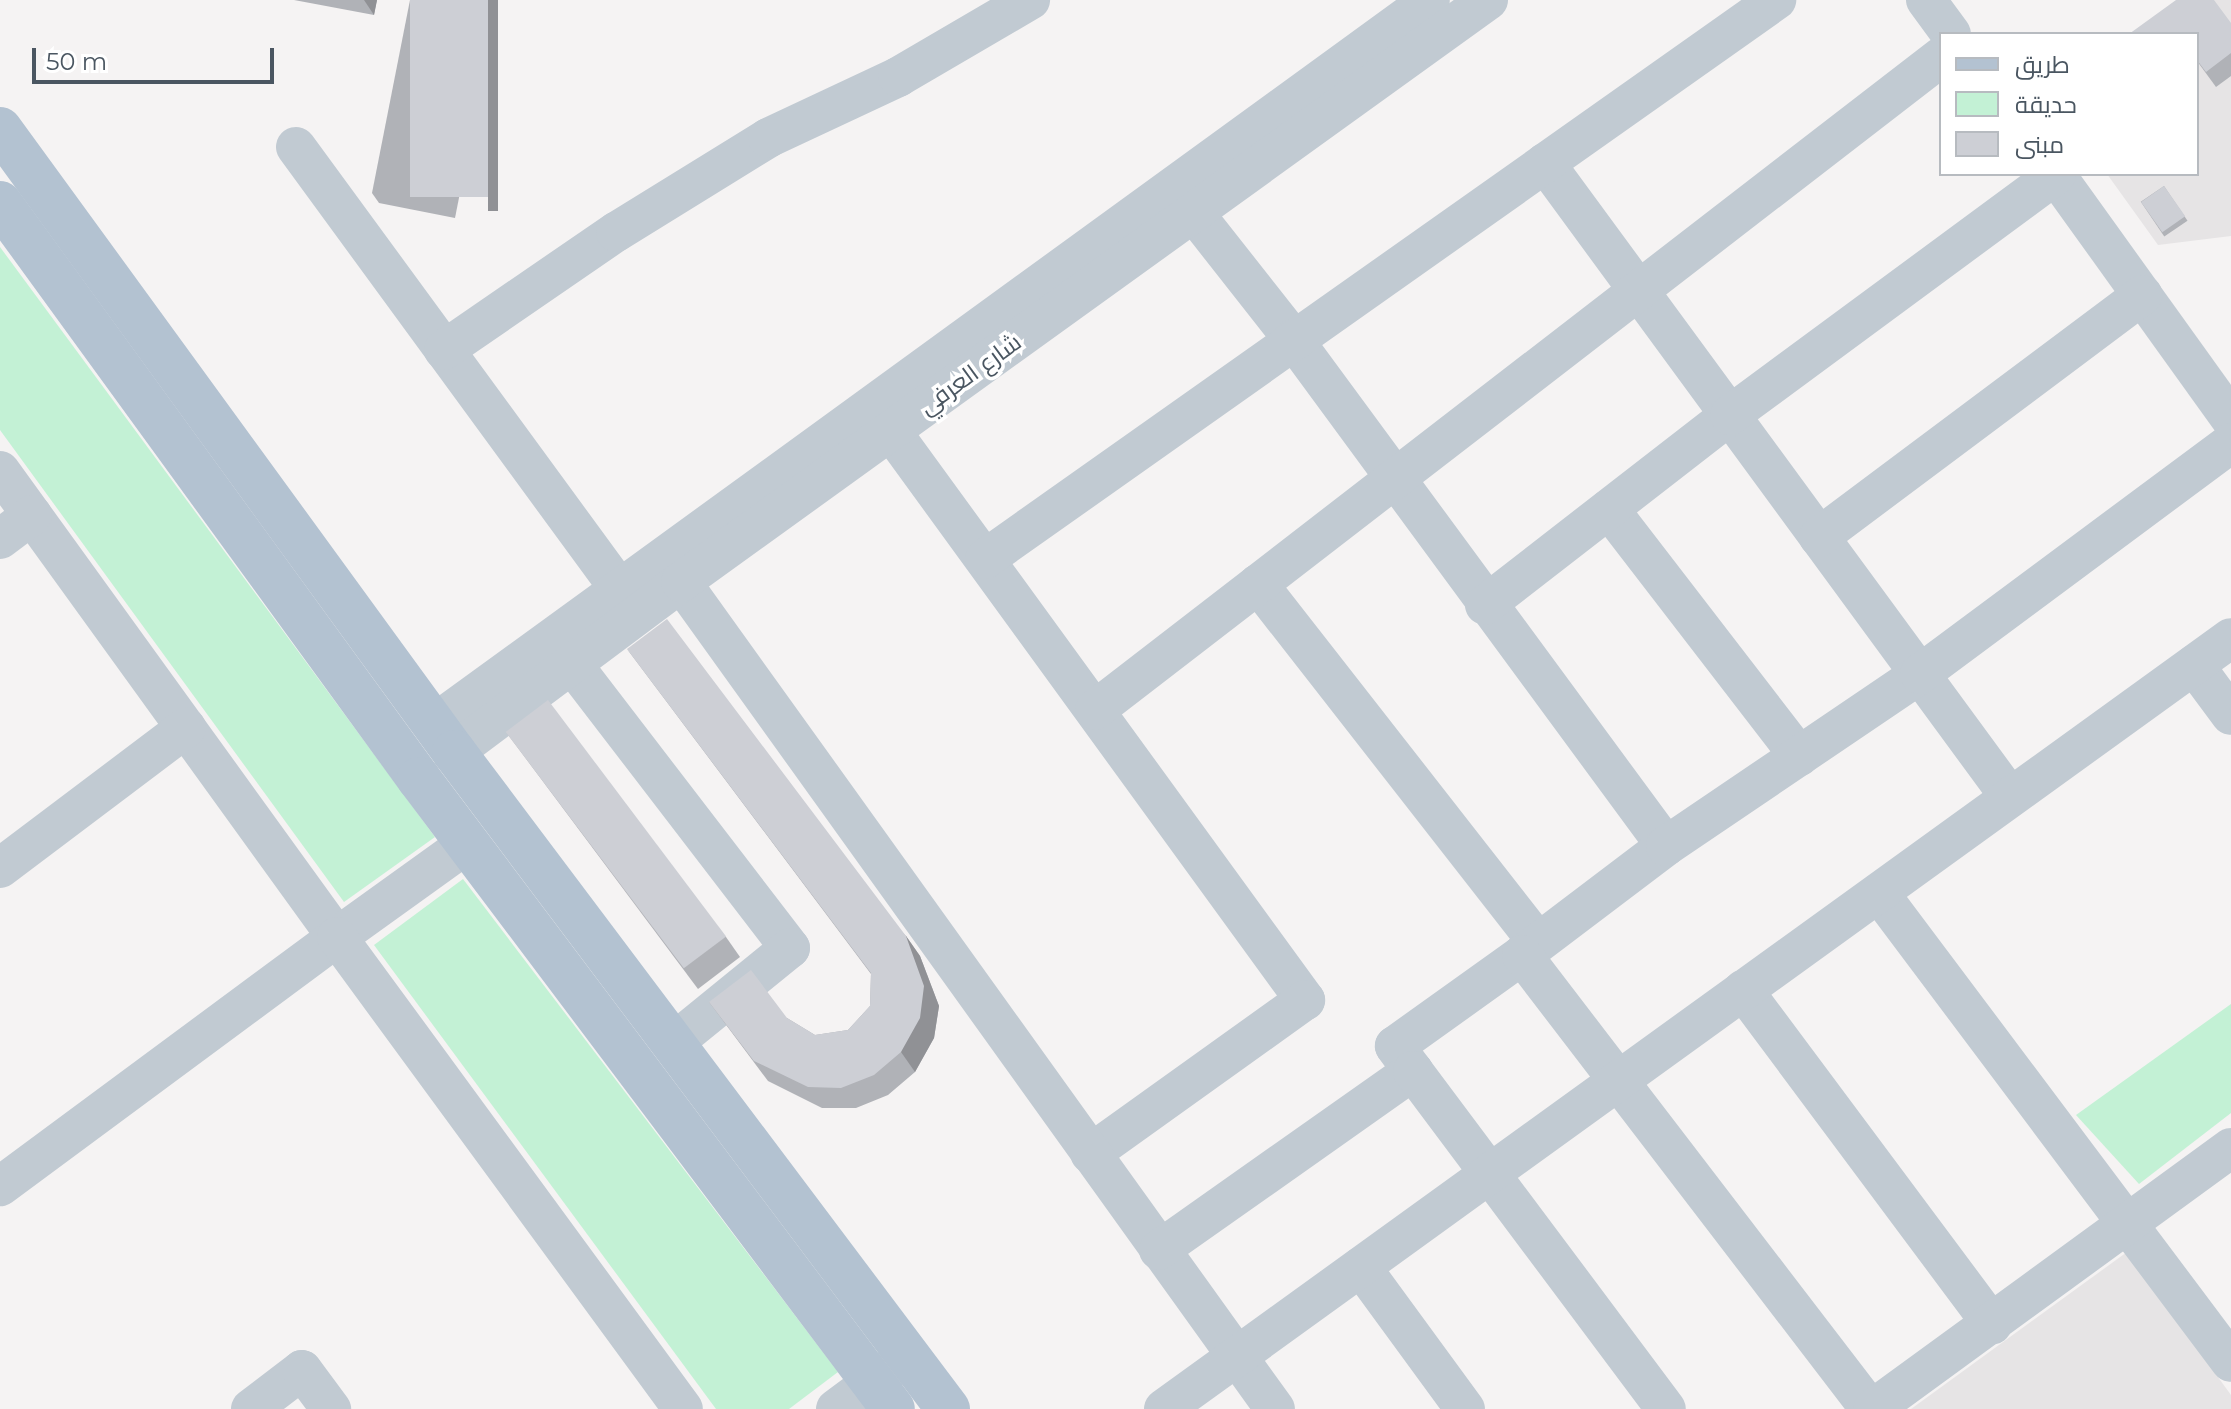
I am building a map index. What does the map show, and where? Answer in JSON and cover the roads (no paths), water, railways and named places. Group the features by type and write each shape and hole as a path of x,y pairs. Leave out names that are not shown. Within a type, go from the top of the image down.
{"main road":[{"path":"0,129 444,738 948,1409"},
{"path":"0,203 468,843 883,1396"}],"street":[{"path":"444,350 616,232 768,138 898,77 1030,0"},
{"name":"شارع العرفي","path":"444,738 572,664 671,568 1430,0"},
{"name":"شارع العرفي","path":"444,738 618,587 671,568 891,431 1488,0"},
{"path":"985,559 1776,0"},
{"path":"1926,0 1950,32"},
{"path":"1095,710 1939,59"},
{"path":"296,147 618,587"},
{"path":"1545,163 2010,797"},
{"path":"1485,605 1730,415 2055,176"},
{"path":"2057,176 2231,419"},
{"path":"1194,213 1293,339 1485,605 1666,846"},
{"path":"1819,537 2142,295"},
{"path":"891,431 1305,1000 1090,1154"},
{"path":"1666,1409 1395,1046 1666,846 1920,674 2231,443"},
{"path":"0,471 683,1409"},
{"path":"1609,509 1799,756"},
{"path":"0,539 32,515"},
{"path":"671,568 1275,1409"},
{"path":"1258,584 1529,947 1618,1081 1872,1409 2129,1226 2231,1148"},
{"path":"1164,1409 2231,638"},
{"path":"572,664 790,948 673,1043"},
{"path":"2194,665 2231,715"},
{"path":"0,868 186,728"},
{"path":"0,1186 468,843"},
{"path":"1879,893 2231,1362"},
{"path":"1743,990 1992,1324"},
{"path":"1159,1250 1413,1071"},
{"path":"1361,1267 1465,1409"},
{"path":"836,1409 883,1396 908,1355"},
{"path":"251,1409 302,1370 331,1409"}]}
